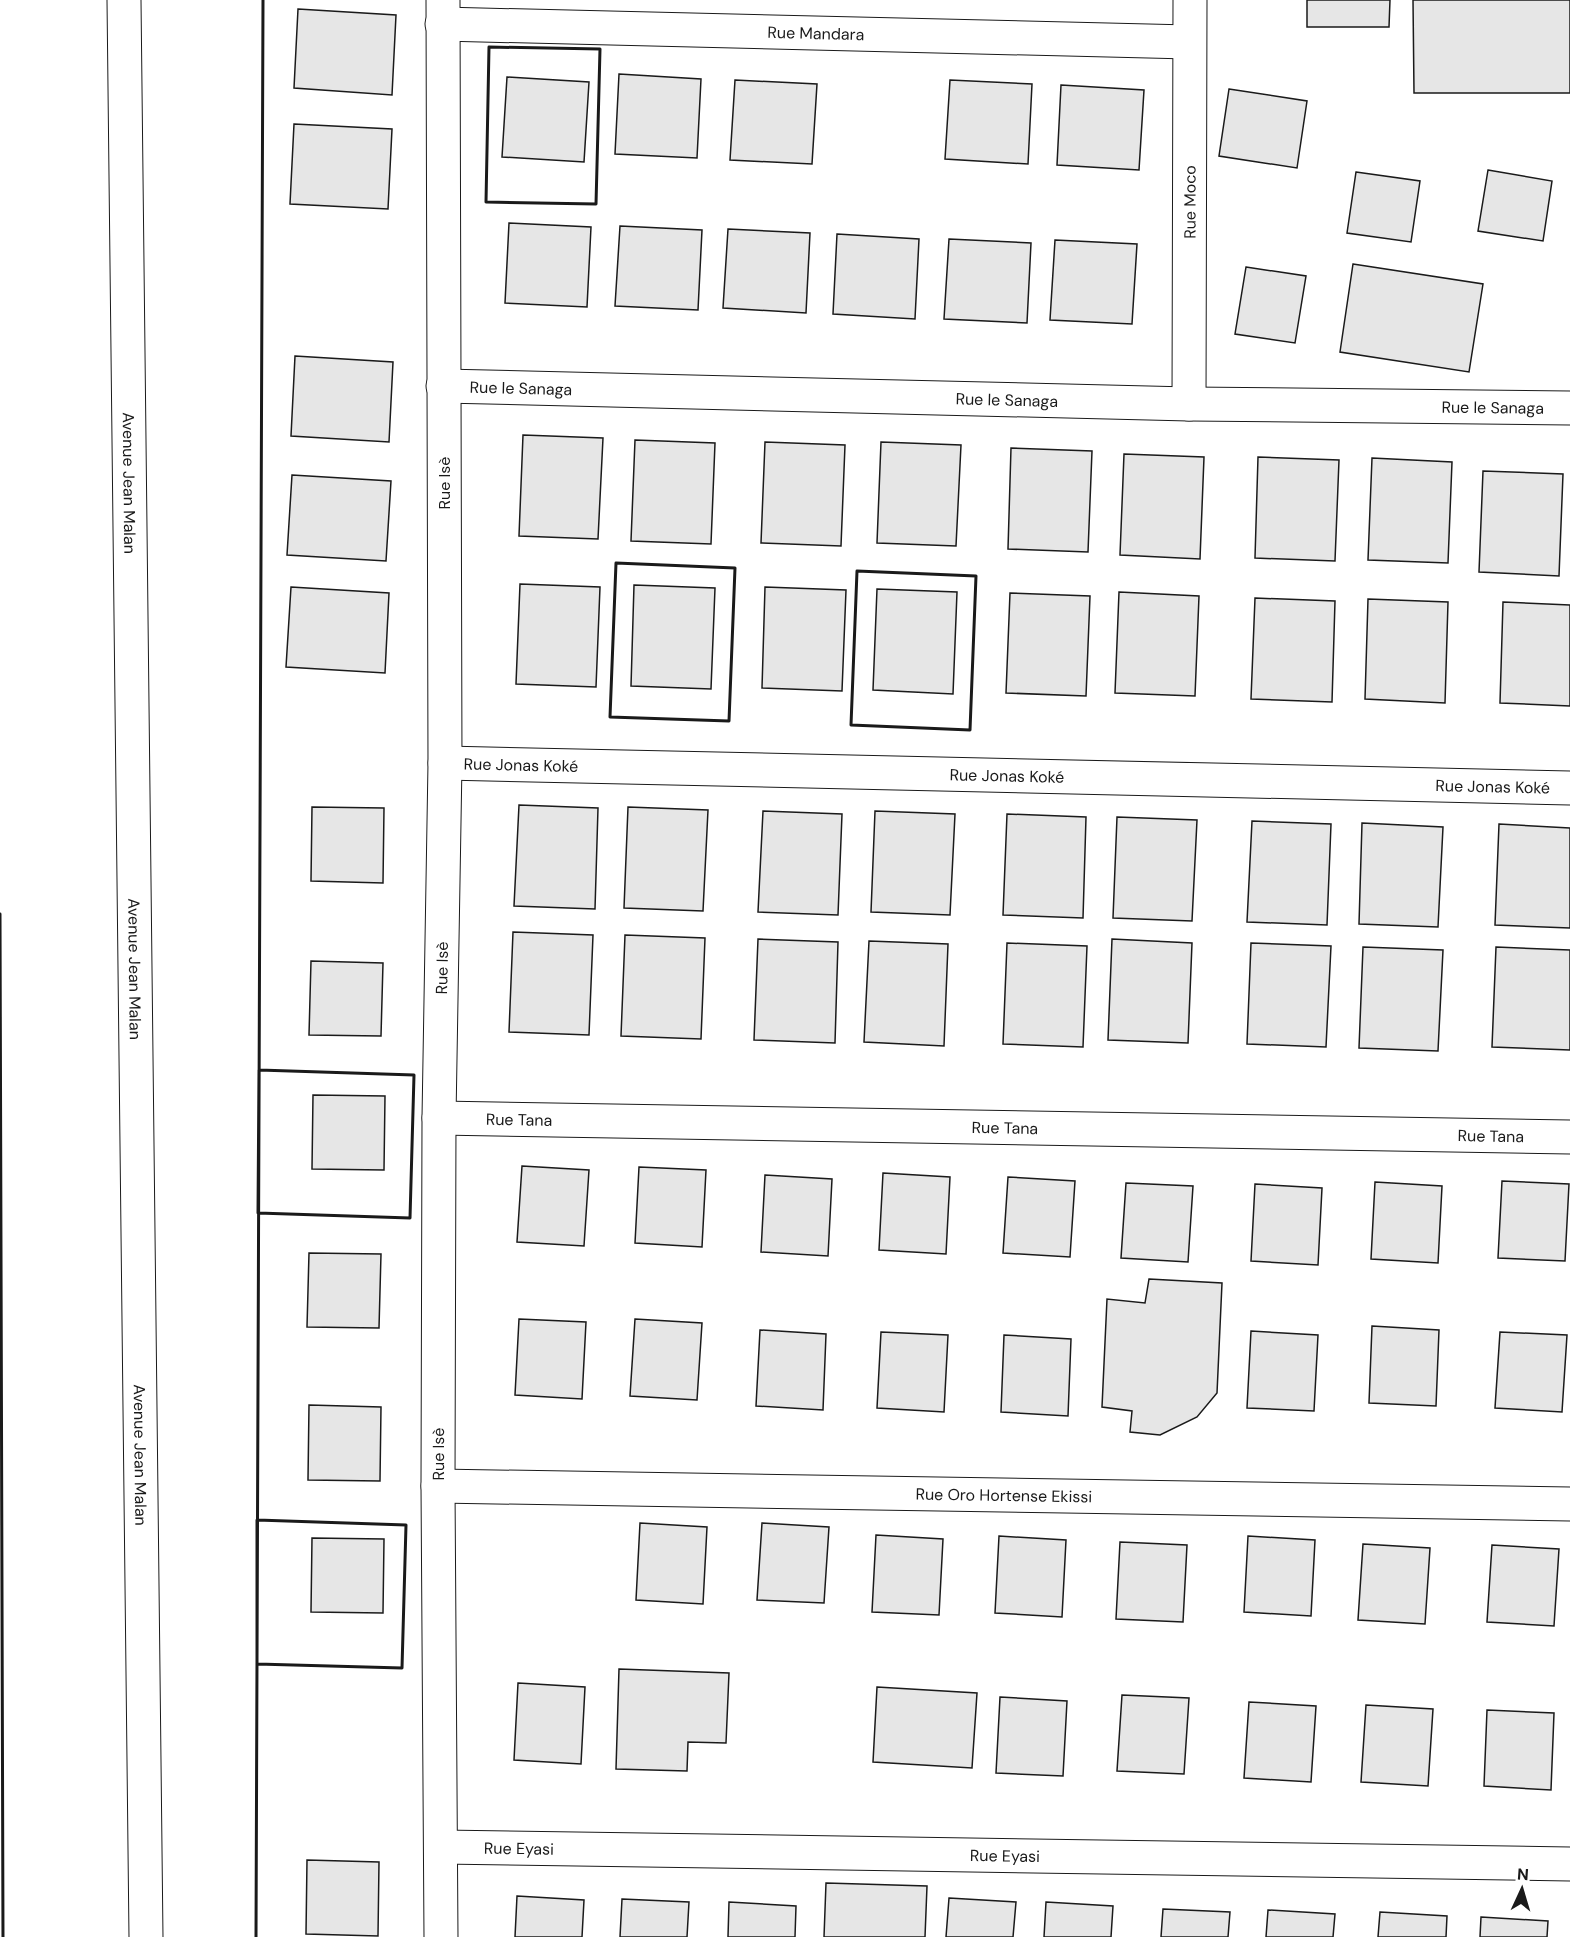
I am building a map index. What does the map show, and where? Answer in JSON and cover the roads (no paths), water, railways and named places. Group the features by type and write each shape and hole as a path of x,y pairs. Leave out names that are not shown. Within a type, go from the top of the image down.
{"street":[{"name":"Avenue Jean Malan","path":"124,0 146,1937"},
{"name":"Rue Moco","path":"1189,404 1190,0"},
{"name":"Rue Mandara","path":"442,12 1189,42"},
{"name":"Rue Isè","path":"441,1937 438,1486 439,1118 445,763 442,12"},
{"name":"Rue le Sanaga","path":"443,386 1189,404 1570,408"},
{"name":"Rue Jonas Koké","path":"445,763 1570,788"},
{"name":"Rue Tana","path":"439,1118 1570,1137"},
{"name":"Rue Oro Hortense Ekissi","path":"438,1486 1570,1504"},
{"name":"Rue Eyasi","path":"441,1847 1570,1864"}]}
